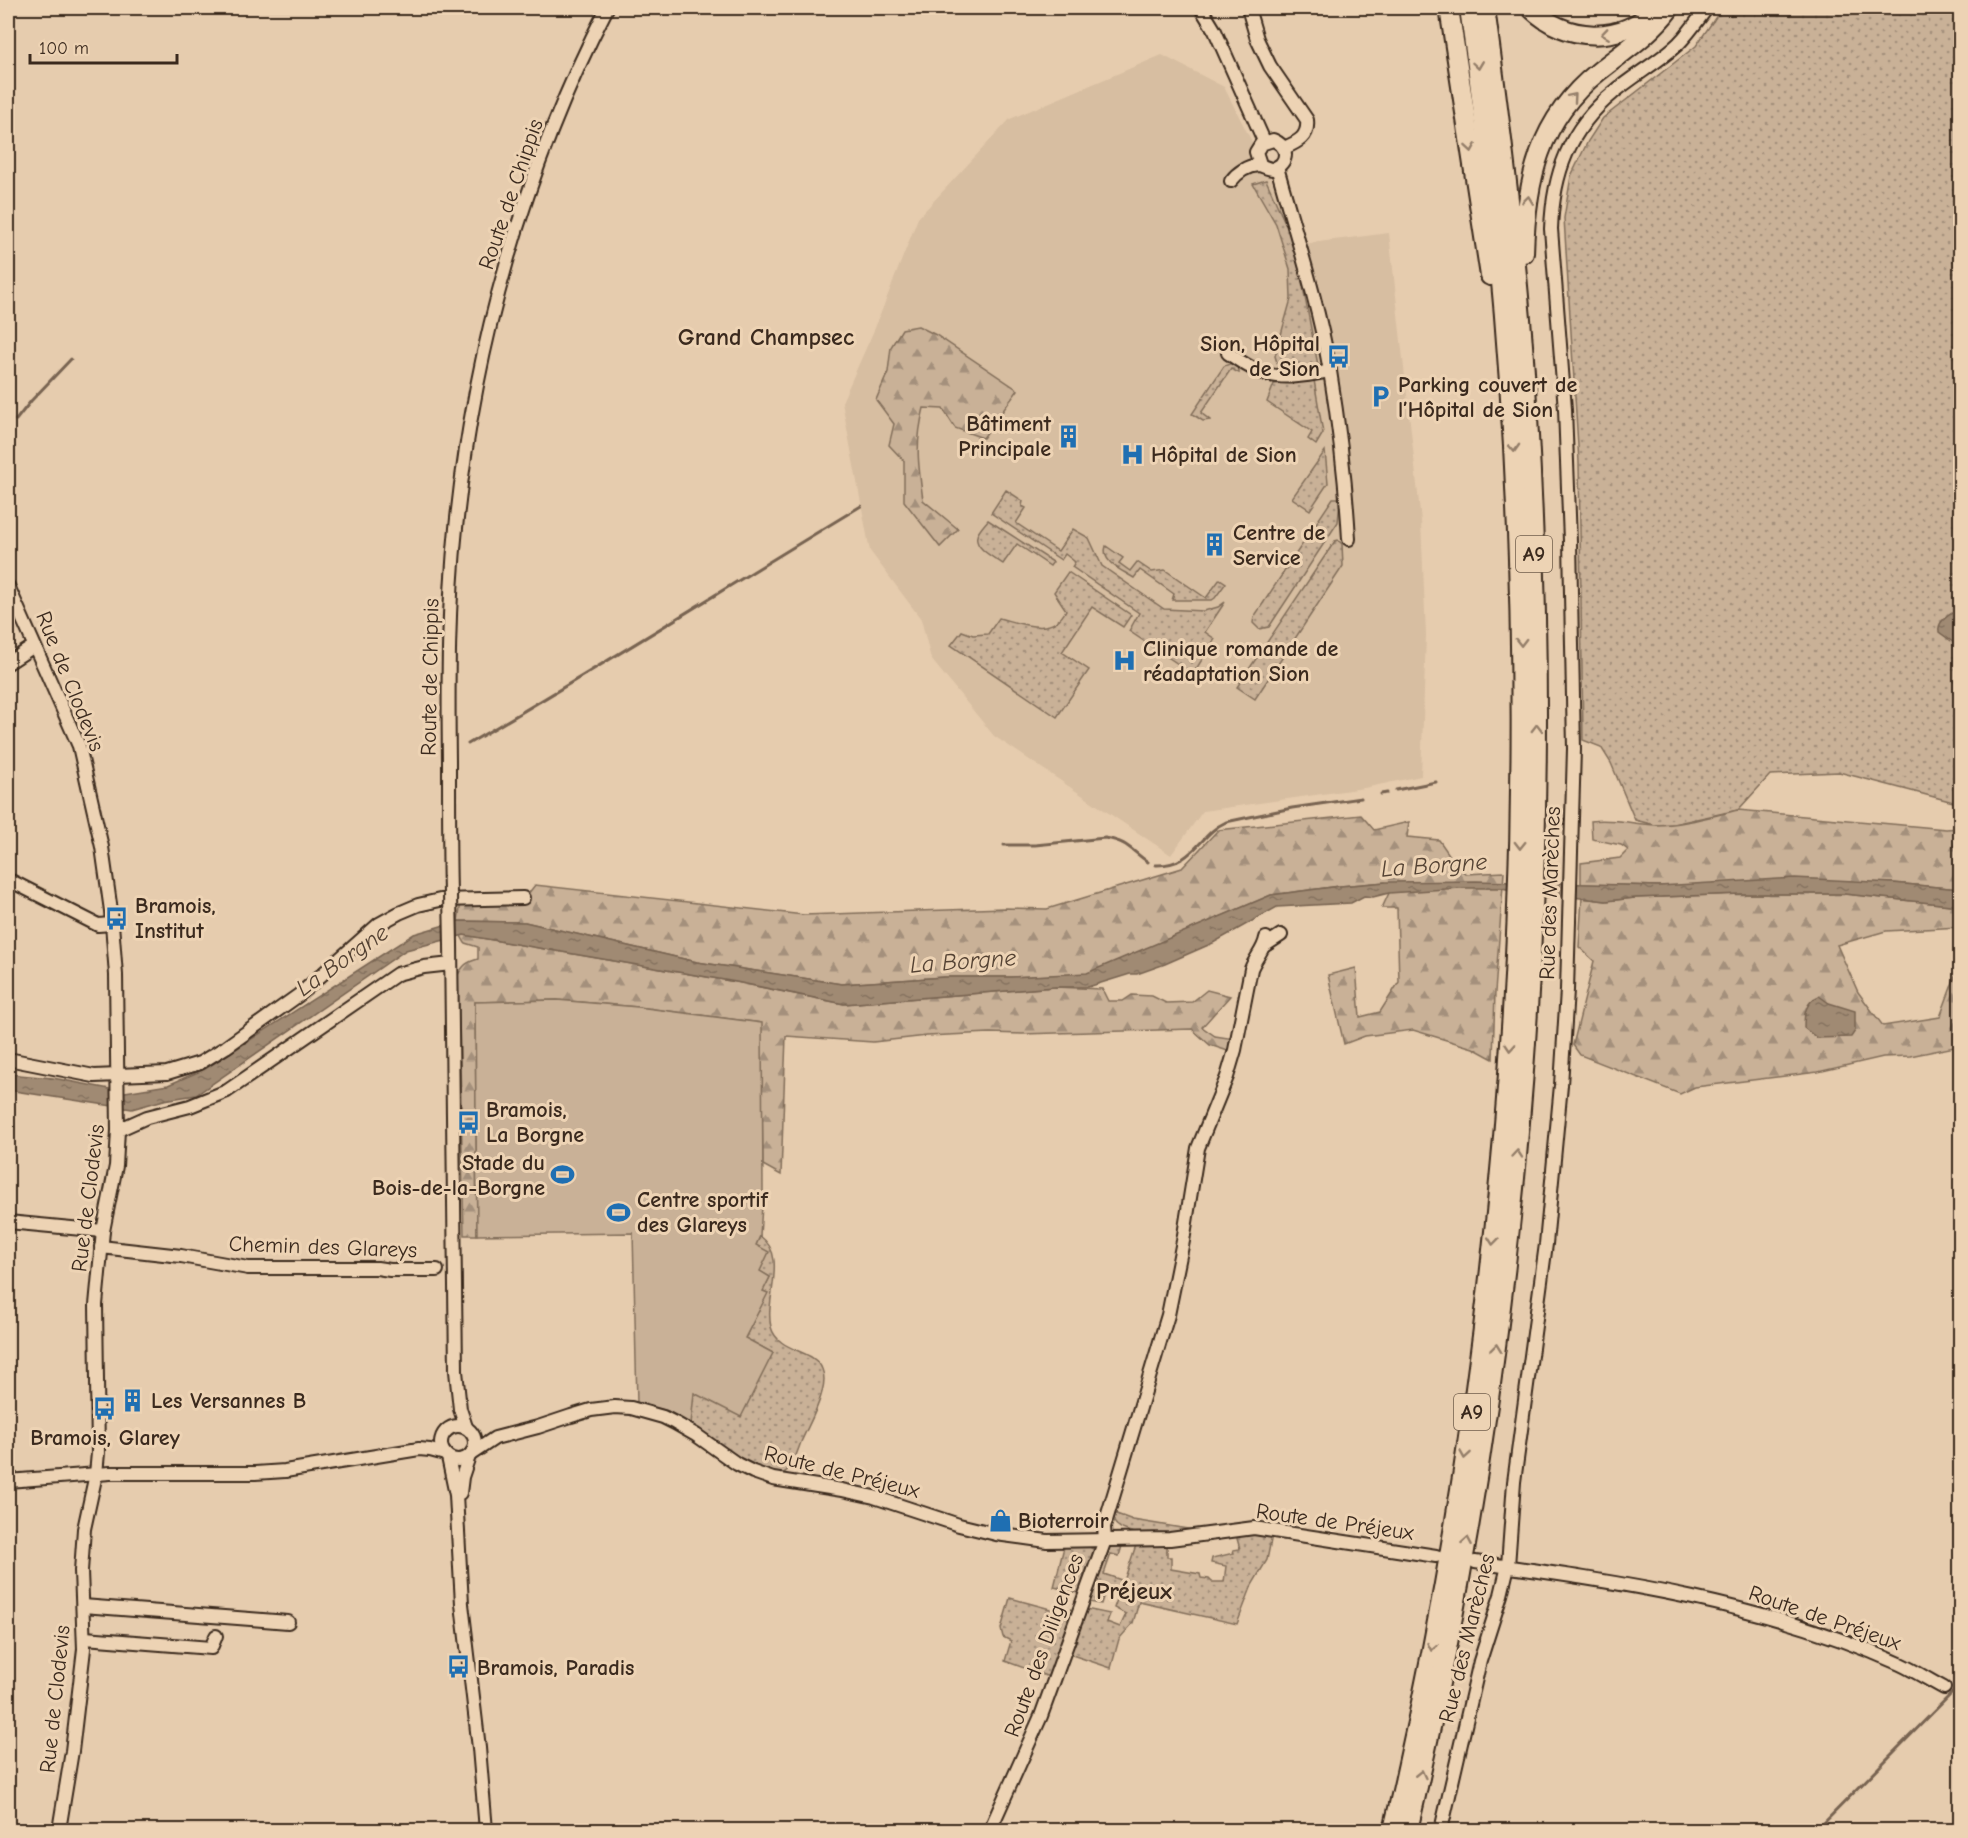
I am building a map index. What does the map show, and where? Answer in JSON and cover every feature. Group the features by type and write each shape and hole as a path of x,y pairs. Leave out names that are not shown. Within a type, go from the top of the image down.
{"highway":[{"path":"1449,8 1513,423"},
{"name":"A9","path":"1469,8 1499,252 1513,423 1529,787"},
{"name":"A9","path":"1408,1830 1451,1629 1487,1416 1514,1194 1535,600 1532,499 1521,321 1507,181 1485,8"},
{"path":"1531,8 1544,19 1564,30 1578,34 1597,35 1623,30 1640,21 1656,8"},
{"path":"1521,321 1527,205 1531,179 1542,146 1562,110 1575,94 1598,72 1652,29 1670,8"},
{"name":"A9","path":"1393,1830 1438,1616 1471,1418 1522,989"}],"street":[{"name":"Route de Chippis","path":"484,1828 479,1748 462,1604 454,1480 441,1444 454,1401 456,1371 450,894 450,610 457,519 473,410 492,320 518,225 549,136 607,8"},
{"path":"1201,8 1215,32 1264,141"},
{"path":"1248,8 1257,39 1270,66 1285,90 1304,112 1307,120 1308,128 1305,136 1300,141 1284,148"},
{"name":"Rue des Marèches","path":"1441,1830 1480,1661 1502,1595 1508,1566 1515,1474 1537,1320 1553,1177 1567,990 1574,749 1565,409 1551,229 1552,202 1566,153 1589,116 1612,94 1679,42 1707,8"},
{"path":"1273,140 1284,148 1284,161 1277,168 1268,169 1260,164 1256,152 1264,141 1273,140"},
{"path":"1231,182 1238,173 1260,164"},
{"path":"1277,168 1310,283 1330,371 1349,539"},
{"path":"1227,353 1257,371 1271,375 1295,376 1330,371"},
{"name":"Rue de Clodevis","path":"8,586 79,746 102,847 116,975 118,1130 116,1166 101,1247 96,1305 99,1426 96,1474 84,1529 81,1571 84,1638 72,1751 59,1830"},
{"path":"8,663 34,646"},
{"path":"8,883 11,881 98,924 112,924"},
{"path":"8,1059 94,1076 117,1078 167,1073 200,1063 299,995 379,924 399,913 440,900 523,898"},
{"name":"Route des Diligences","path":"990,1830 1041,1716 1105,1540 1104,1527 1168,1315 1198,1148 1227,1077 1235,1050 1254,959 1265,942 1281,935"},
{"path":"118,1130 147,1117 190,1106 227,1091 396,974 424,967 451,964"},
{"path":"8,1222 104,1231"},
{"name":"Chemin des Glareys","path":"101,1247 181,1256 248,1268 437,1270"},
{"name":"Route de Chippis","path":"456,1371 460,1409 475,1441 462,1477 458,1521"},
{"name":"Route de Préjeux","path":"470,1455 488,1441 591,1410 631,1408 663,1417 696,1435 737,1464 773,1479 874,1497 959,1525 996,1534 1047,1541 1170,1539 1254,1528 1436,1556"},
{"path":"419,1449 454,1426 468,1428"},
{"name":"Route de Préjeux","path":"468,1428 487,1435 504,1436"},
{"path":"8,1481 96,1474 285,1471 419,1449 460,1460 470,1455"},
{"name":"Route de Préjeux","path":"1475,1562 1628,1584 1759,1613 1900,1664 1944,1688"},
{"path":"83,1606 288,1622"},
{"path":"84,1638 212,1648 216,1636"}],"shaded area":[{"name":"Hôpital de Sion","path":"1162,55 1224,87 1271,179 1295,245 1389,233 1421,521 1426,635 1421,776 1364,788 1203,811 1171,855 994,736 931,659 921,619 870,551 842,402 875,328 918,218 1010,119"}],"green space":[{"path":"1722,8 1960,8 1960,806 1957,803 1839,772 1770,775 1738,810 1673,824 1655,825 1635,820 1611,763 1601,747 1583,740 1579,462 1564,218 1571,176 1588,141 1603,118 1696,46"},
{"path":"1266,180 1295,245 1318,365 1279,369 1275,356 1291,299 1290,269 1276,224 1253,184"},
{"path":"918,326 936,335 1018,390 983,438 955,428 943,409 924,408 919,432 918,454 923,500 958,529 940,547 904,501 904,461 889,445 894,424 876,400 888,372 891,347 902,329"},
{"path":"1232,363 1239,367 1239,373 1231,369 1201,413 1210,420 1203,421 1192,414 1224,366"},
{"path":"1314,380 1323,433 1316,445 1308,439 1312,432 1267,402 1274,384"},
{"path":"1325,451 1328,483 1310,510 1292,498"},
{"path":"1006,490 1023,501 1022,506 1026,508 1016,523 1058,551 1073,529 1089,538 1102,566 1164,609 1204,611 1218,607 1225,602 1205,632 1215,639 1193,674 1129,631 1139,613 1072,567 1075,562 1065,554 1061,560 991,513"},
{"path":"1333,498 1338,498 1340,501 1338,522 1269,627 1259,629 1253,623 1254,617"},
{"path":"988,520 1053,562 1050,566 1017,544 1003,564 990,556 977,541 979,532"},
{"path":"1338,540 1342,544 1343,566 1255,699 1237,687 1335,541"},
{"path":"1106,546 1123,558 1119,563 1130,571 1137,562 1152,572 1165,570 1206,598 1220,579 1226,583 1212,600 1172,600 1174,594 1140,570 1134,578 1109,561 1105,552"},
{"path":"1068,572 1131,615 1123,627 1092,607 1062,652 1089,670 1057,717 951,645 962,631 973,635 988,634 999,618 1036,626 1053,623 1066,610 1054,592"},
{"path":"1738,810 1946,829 1960,828 1960,889 1893,883 1659,886 1581,884 1581,863 1620,858 1628,850 1621,845 1592,839 1591,821 1607,820 1666,825"},
{"path":"1361,815 1374,830 1409,822 1407,837 1439,840 1457,866 1466,874 1504,872 1495,992 1493,1059 1473,1048 1413,1030 1365,1036 1344,1044 1328,975 1356,968 1360,1017 1380,1012 1399,982 1397,908 1382,908 1389,893 1385,882 1271,895 1087,974 944,977 841,984 697,962 525,922 458,921 461,902 521,903 535,885 804,915 1004,908 1047,909 1182,868 1218,830"},
{"path":"1741,894 1844,894 1960,906 1960,927 1886,931 1837,945 1858,992 1883,1026 1940,1017 1956,974 1960,974 1960,1046 1910,1056 1883,1057 1818,1072 1695,1087 1680,1094 1580,1055 1573,1045 1594,961 1579,947 1582,898 1606,901"},
{"path":"461,936 736,982 844,1004 1055,987 1102,989 1108,1001 1123,1001 1132,995 1152,996 1166,1003 1192,1002 1207,990 1230,996 1202,1027 1215,1036 1235,1039 1231,1052 1210,1045 1192,1029 990,1033 927,1036 873,1042 786,1036 781,1175 763,1165 761,1023 638,1007 557,1000 475,1002 477,1235 464,1235 458,975 466,964 478,959 478,947 465,943"},
{"name":"Centre sportif des Glareys","path":"557,1000 638,1007 762,1023 763,1190 760,1236 756,1245 769,1252 760,1271 770,1277 763,1291 768,1293 745,1338 773,1353 741,1417 694,1393 691,1424 668,1411 637,1403 633,1233 477,1235 475,1002"},
{"path":"760,1236 769,1245 773,1255 771,1327 781,1342 818,1363 824,1378 818,1405 795,1458 788,1470 779,1475 745,1463 718,1447 691,1424 693,1393 773,1353 745,1338 767,1293 763,1291 770,1277 759,1271 756,1245"},
{"path":"1111,1512 1133,1520 1200,1531 1152,1534 1128,1531 1109,1519"},
{"path":"1246,1533 1272,1535 1267,1560 1252,1585 1237,1624 1139,1602 1133,1623 1119,1639 1111,1668 1069,1654 1086,1609 1110,1614 1107,1622 1120,1627 1126,1614 1114,1608 1119,1594 1113,1589 1106,1588 1101,1604 1088,1602 1110,1546 1122,1546 1119,1556 1111,1554 1104,1574 1124,1581 1136,1545 1167,1545 1167,1557 1171,1557 1171,1569 1200,1574 1201,1578 1212,1582 1224,1582 1226,1566 1211,1563 1212,1558 1234,1553 1233,1550 1240,1549 1236,1535"},
{"path":"1088,1546 1093,1549 1096,1556 1082,1594 1054,1587 1064,1547"},
{"path":"1010,1598 1076,1616 1052,1678 1005,1661 1011,1641 1003,1637 1001,1629"}],"water":[{"path":"1958,609 1960,610 1960,656 1954,643 1939,632 1942,621"},
{"path":"1795,878 1960,889 1960,906 1844,894 1741,894 1606,901 1555,895 1547,898 1502,888 1460,888 1389,893 1373,897 1364,896 1351,903 1277,907 1213,943 1165,964 1088,987 1055,987 844,1004 736,982 464,935 406,950 196,1095 164,1100 132,1109 8,1090 8,1074 53,1078 125,1092 168,1085 205,1069 414,934 458,921 525,922 697,962 842,984 944,977 1011,977 1087,973 1271,895 1340,886 1386,882 1476,881 1659,886"},
{"path":"1819,996 1829,1003 1855,1011 1855,1031 1851,1037 1817,1038 1804,1028 1806,1009"}],"waterway":[{"path":"16,420 71,359"},
{"path":"468,744 861,506"},
{"path":"1396,790 1436,782"},
{"path":"1381,794 1387,793"},
{"path":"1156,865 1169,864 1188,855 1217,827 1226,822 1292,808 1361,798"},
{"path":"1004,845 1035,845 1105,838 1124,844 1148,862"},
{"path":"1817,1830 1960,1685"}],"place":[{"name":"Sion, Hôpital de Sion","path":"1338,356"},
{"name":"Parking couvert de l’Hôpital de Sion","path":"1380,397"},
{"name":"Bâtiment Principale","path":"1069,436"},
{"name":"Hôpital de Sion","path":"1133,454"},
{"name":"Centre de Service","path":"1215,545"},
{"name":"Clinique romande de réadaptation Sion","path":"1125,661"},
{"name":"Bramois, Institut","path":"117,918"},
{"name":"Bramois, La Borgne","path":"468,1122"},
{"name":"Stade du Bois-de-la-Borgne","path":"563,1175"},
{"name":"Centre sportif des Glareys","path":"619,1212"},
{"name":"Les Versannes B","path":"133,1400"},
{"name":"Bramois, Glarey","path":"105,1408"},
{"name":"Bioterroir","path":"1000,1520"},
{"name":"Bramois, Paradis","path":"459,1667"}],"district":[{"name":"Grand Champsec","path":"766,337"},
{"name":"Préjeux","path":"1134,1591"}],"water label":[{"name":"La Borgne","path":"1434,865"},
{"name":"La Borgne","path":"342,960"},
{"name":"La Borgne","path":"963,961"}]}
